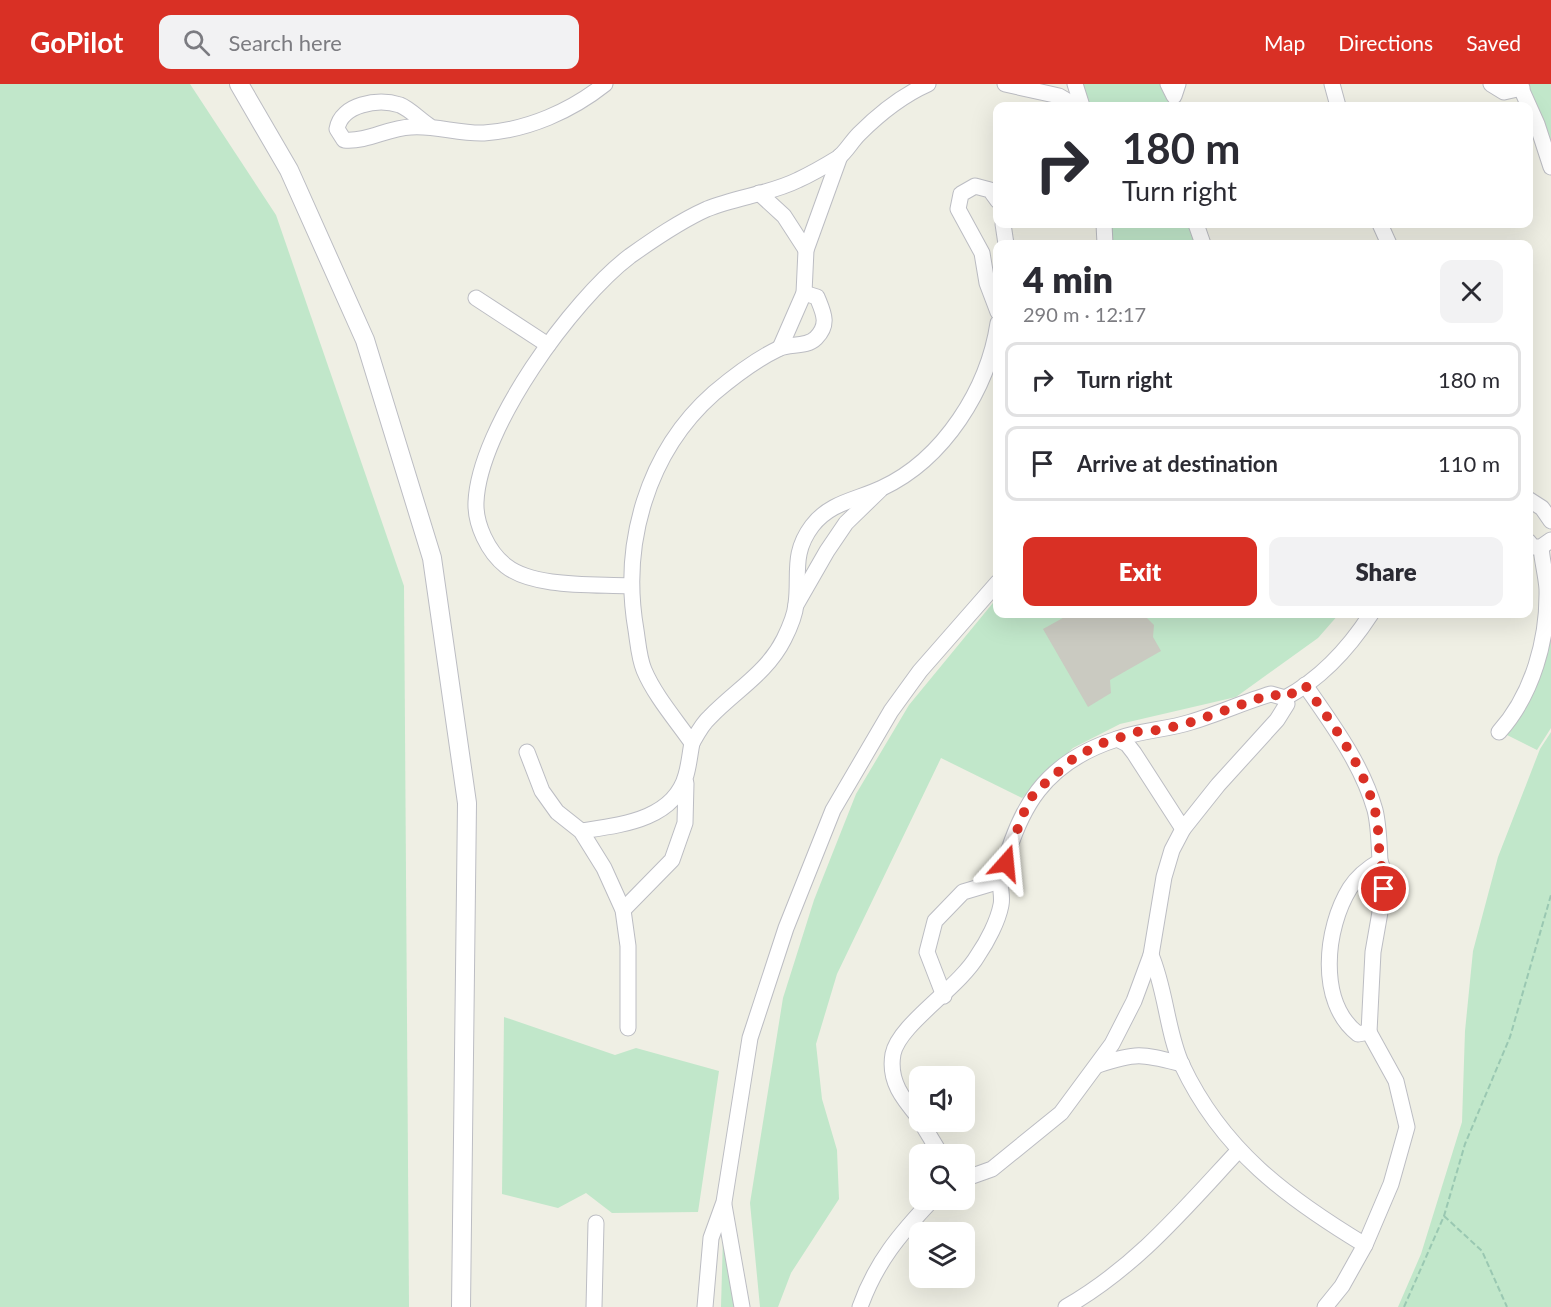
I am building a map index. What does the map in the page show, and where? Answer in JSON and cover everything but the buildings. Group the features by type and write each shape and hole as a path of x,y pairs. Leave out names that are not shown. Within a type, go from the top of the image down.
{"street":[{"path":"239,84 289,170 365,340 432,558 467,802 461,1307"},
{"path":"430,128 402,106 386,102 350,110 339,119 337,129 344,140 358,141 409,127 484,133 518,127 552,117 586,99 605,84"},
{"path":"629,586 561,582 518,573 504,565 481,531 476,502 479,480 504,414 548,345 597,285 629,257 668,230 708,209 797,181 840,156 880,114 909,92 928,84"},
{"path":"1005,84 1059,96 1069,102"},
{"path":"1075,84 1081,102"},
{"path":"1332,84 1337,102"},
{"path":"1491,84 1504,93 1520,86 1526,102"},
{"path":"1533,120 1551,167"},
{"path":"780,348 804,293 806,250 840,156"},
{"path":"993,194 990,190 975,186 961,194 958,209 982,253 987,283 993,299"},
{"path":"759,193 784,216 806,250"},
{"path":"692,743 644,669 629,586 640,512 656,470 683,426 713,394 752,364 780,348 814,340 823,330 825,316 817,297 804,293"},
{"path":"476,298 548,345"},
{"path":"796,605 795,566 800,548 811,527 826,512 848,500 881,489 907,474 935,449 963,415 981,382 993,345"},
{"path":"623,910 672,860 685,823 686,777 692,743 707,719 762,672 775,656 786,636 796,605 826,551 846,523 881,489"},
{"path":"1533,505 1551,521"},
{"path":"1499,732 1518,707 1543,639 1547,587 1540,543"},
{"path":"705,1307 711,1238 724,1202 750,1038 786,928 833,810 891,711 920,671 993,588"},
{"path":"909,1105 897,1088 893,1076 893,1054 902,1032 944,996 979,954 1002,904 1000,881 1022,816 1034,793 1074,758 1117,739 1140,731 1160,730 1192,722 1271,694 1285,698 1324,671 1354,641 1368,618"},
{"path":"1305,685 1351,753 1375,811 1380,861 1386,878 1373,952 1369,1032 1396,1081 1407,1127 1391,1184 1365,1245 1342,1286 1324,1307"},
{"path":"975,1175 992,1169 1012,1155 1061,1113 1098,1065 1121,1030 1151,955 1164,877 1172,850 1183,829 1218,784 1277,720 1287,704 1285,698"},
{"path":"1117,739 1127,744 1134,753 1183,829"},
{"path":"527,752 542,791 557,812 581,831 604,868 623,910 628,946 628,1028"},
{"path":"581,831 638,820 667,807 686,777"},
{"path":"1369,1032 1358,1034 1338,1004 1330,980 1331,940 1350,888 1367,869 1380,861"},
{"path":"944,996 927,952 935,921 963,892 1000,881"},
{"path":"1151,955 1164,989 1182,1064 1209,1113 1238,1151 1320,1217 1365,1245"},
{"path":"1098,1065 1130,1054 1148,1054 1182,1064"},
{"path":"1066,1307 1105,1282 1154,1243 1238,1151"},
{"path":"724,1202 742,1307"},
{"path":"860,1307 886,1253 899,1234 922,1210"},
{"path":"594,1307 596,1223"}],"path":[{"path":"1404,1307 1444,1216 1465,1144 1510,1037 1551,895"},
{"path":"1444,1216 1482,1251 1508,1307"}],"green space":[{"path":"0,84 190,84 276,215 404,586 409,1307 0,1307"},
{"path":"1075,84 1168,84 1174,102 1081,102"},
{"path":"1523,84 1551,84 1551,152 1533,108 1533,102 1530,102"},
{"path":"1104,228 1197,228 1202,240 1105,240"},
{"path":"993,603 993,618 1336,618 1318,638 1236,697 1120,724 1073,748 1022,798 941,758 837,974 816,1044 822,1099 837,1150 839,1199 791,1273 778,1307 760,1307 750,1203 783,998 814,900 856,794 909,705"},
{"path":"1551,617 1551,728 1537,750 1505,734"},
{"path":"1551,732 1551,1307 1398,1307 1421,1254 1462,1122 1465,1031 1473,951 1498,857 1540,749"},
{"path":"504,1017 615,1055 636,1048 719,1071 698,1212 612,1213 586,1193 558,1208 502,1194"},
{"path":"723,1236 734,1307 721,1307"}],"route":[{"path":"1006,863 1022,816 1034,793 1074,758 1100,744 1140,731 1160,730 1192,722 1255,698 1271,694 1285,698 1305,685 1351,753 1365,783 1375,811 1380,861 1386,878 1384,889"}]}
